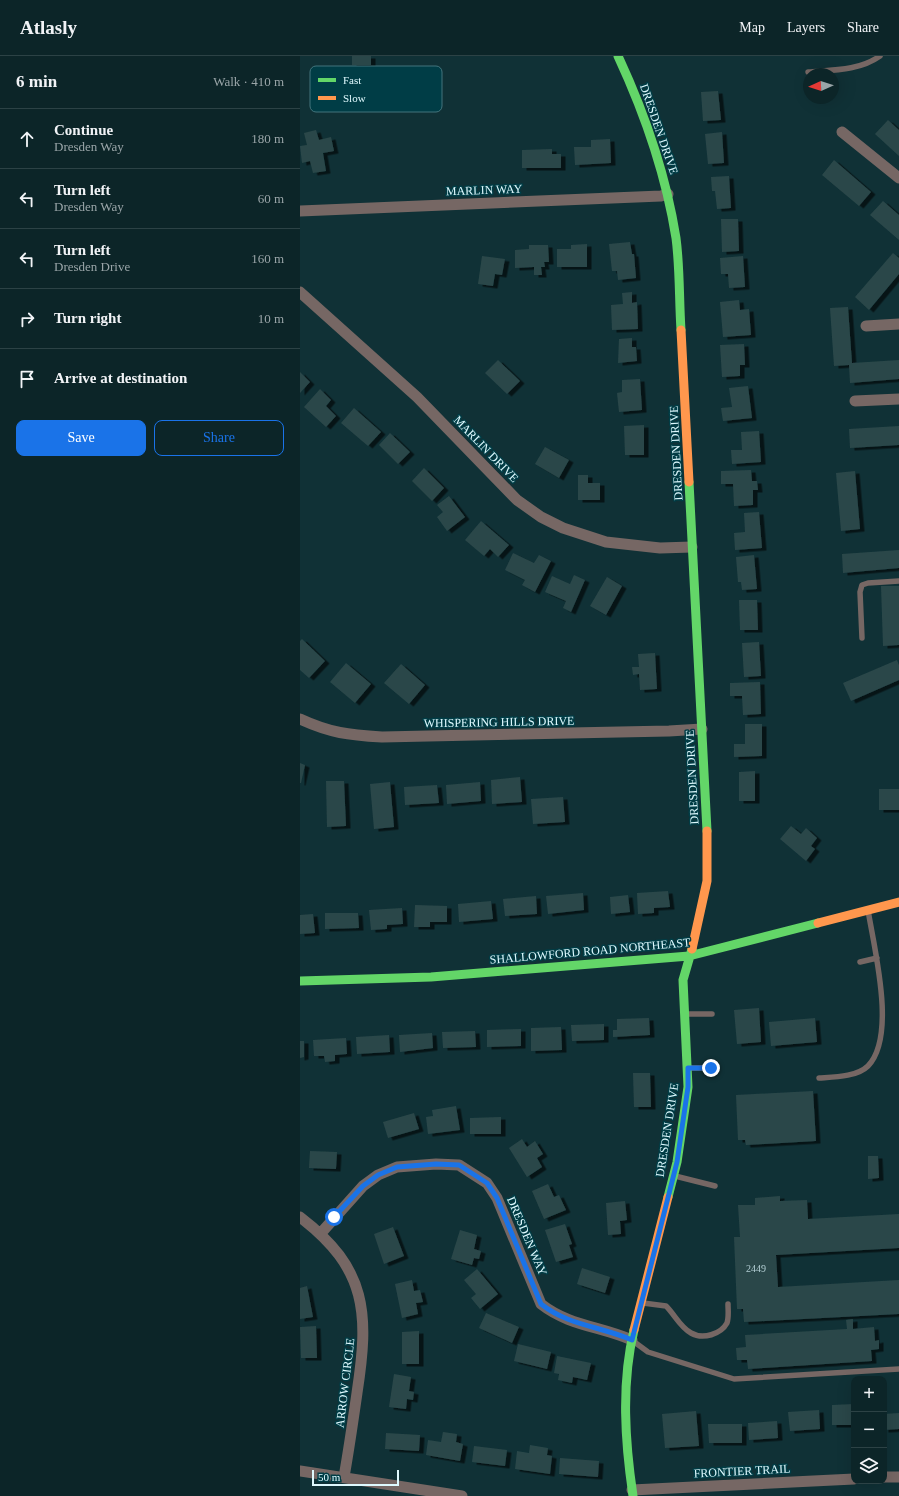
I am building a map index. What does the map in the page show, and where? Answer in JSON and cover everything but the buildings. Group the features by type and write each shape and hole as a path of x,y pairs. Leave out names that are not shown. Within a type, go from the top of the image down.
{"street":[{"name":"DRESDEN DRIVE","path":"618,56 649,132 668,194 676,240 707,836 706,881 698,928 683,980 688,1087 673,1176 632,1340 626,1388 626,1425 632,1493"},
{"path":"842,132 899,178"},
{"name":"MARLIN WAY","path":"300,211 661,196 668,194"},
{"name":"MARLIN DRIVE","path":"300,292 417,397 517,500 541,517 563,528 606,542 660,548 692,547"},
{"path":"866,326 899,324"},
{"path":"855,401 899,399"},
{"name":"WHISPERING HILLS DRIVE","path":"300,719 323,730 352,736 382,738 669,732 702,729"},
{"name":"SHALLOWFORD ROAD NORTHEAST","path":"300,981 431,977 690,956 899,902"},
{"name":"DRESDEN WAY","path":"321,1233 363,1186 378,1175 397,1167 436,1164 459,1165 487,1183 497,1198 541,1304 555,1314 573,1322 613,1331 632,1340"},
{"name":"ARROW CIRCLE","path":"300,1217 321,1233 331,1243 347,1266 355,1285 362,1310 364,1338 344,1477"},
{"path":"300,1471 462,1496"},
{"path":"887,1478 899,1477"},
{"name":"FRONTIER TRAIL","path":"632,1493 851,1479"}],"lane":[{"path":"839,70 849,69 870,63 880,56"},
{"path":"862,638 860,592 862,585 868,582 899,581"},
{"path":"819,1078 838,1077 858,1072 868,1066 878,1052 882,1030 877,958 868,910"},
{"path":"860,962 877,958"},
{"path":"685,1014 712,1014"},
{"path":"688,1068 711,1068"},
{"path":"673,1176 715,1186"},
{"path":"641,1303 666,1306 682,1326 693,1334 704,1337 716,1333 726,1324 728,1318 728,1304"},
{"path":"632,1340 648,1352 734,1379 899,1369"}],"traffic: fast":[{"path":"618,56 646,122 667,191 676,238 681,330"},
{"path":"689,482 707,831"},
{"path":"300,981 431,977 689,956 818,923"},
{"path":"668,1197 677,1162 688,1087 683,980 692,949"},
{"path":"633,1496 626,1434 626,1392 627,1371 634,1330"}],"traffic: slow":[{"path":"681,330 689,482"},
{"path":"692,949 707,881 707,831"},
{"path":"818,923 899,902"},
{"path":"634,1330 668,1197"}],"route":[{"path":"334,1217 363,1186 378,1175 397,1167 436,1164 459,1165 473,1172 487,1183 497,1198 541,1304 555,1314 573,1322 613,1331 632,1340 677,1162 688,1087 688,1068 711,1068"}]}
